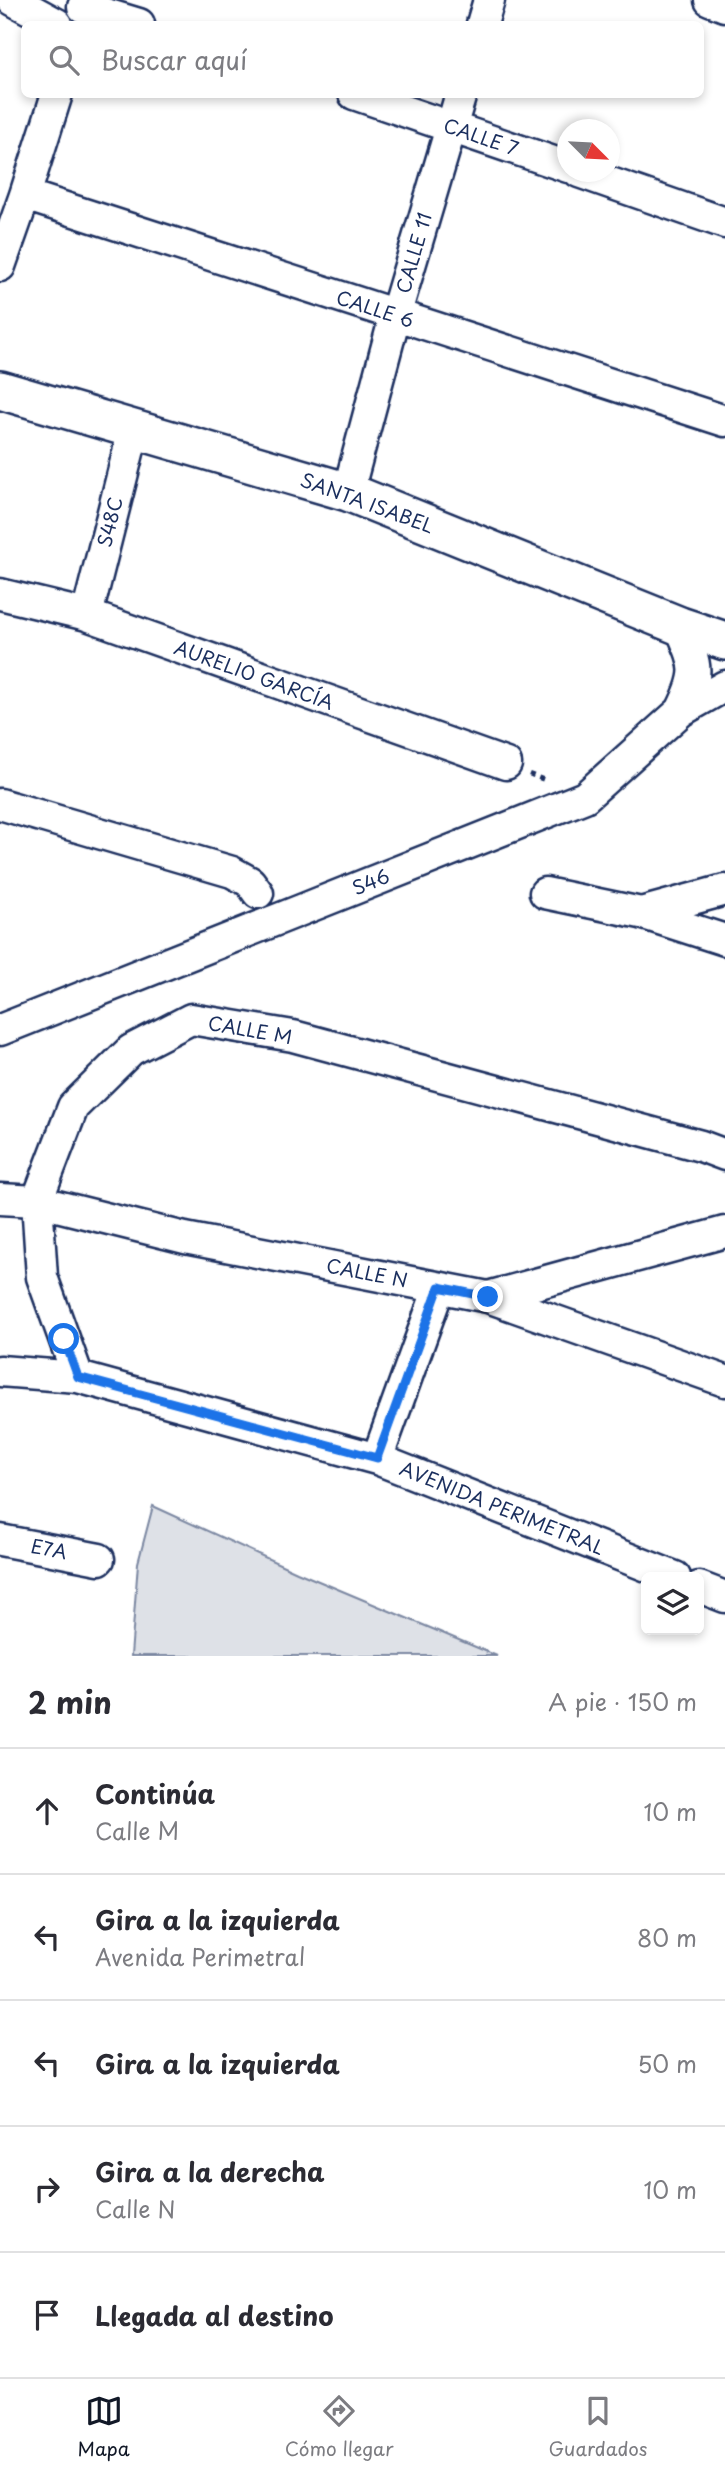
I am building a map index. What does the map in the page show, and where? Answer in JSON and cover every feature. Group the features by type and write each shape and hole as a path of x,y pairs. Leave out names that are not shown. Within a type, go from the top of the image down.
{"street":[{"path":"13,0 52,21"},
{"path":"483,21 489,0"},
{"path":"710,0 725,6"},
{"path":"82,10 127,21"},
{"path":"0,266 7,221 25,194 56,98"},
{"name":"CALLE 7","path":"366,98 557,163"},
{"name":"CALLE 11","path":"348,492 395,316 459,98"},
{"path":"608,182 725,223"},
{"name":"CALLE 6","path":"25,194 725,421"},
{"name":"SANTA ISABEL","path":"0,390 348,492 680,626 725,640"},
{"name":"S48C","path":"87,615 134,429"},
{"name":"AURELIO GARCÍA","path":"0,594 87,615 506,764"},
{"name":"S46","path":"680,626 693,656 695,682 681,711"},
{"name":"S46","path":"3,1023 38,1014 585,797 681,711 725,686"},
{"path":"0,804 232,872 250,882 258,893"},
{"path":"641,913 725,890"},
{"path":"545,893 641,913 725,940"},
{"name":"CALLE M","path":"78,1377 43,1277 37,1201 73,1107 131,1050 191,1019 293,1036 701,1146 725,1155"},
{"name":"CALLE N","path":"0,1199 37,1201 185,1238 488,1297 725,1381"},
{"path":"488,1297 725,1231"},
{"path":"377,1458 439,1287"},
{"name":"AVENIDA PERIMETRAL","path":"0,1371 78,1377 377,1458 662,1572"},
{"name":"E7A","path":"0,1540 99,1559"},
{"path":"704,1589 725,1597"}],"shaded area":[{"path":"153,1506 297,1572 497,1656 131,1656 138,1563"}],"route":[{"path":"64,1339 78,1377 377,1458 439,1287 488,1297"}]}
